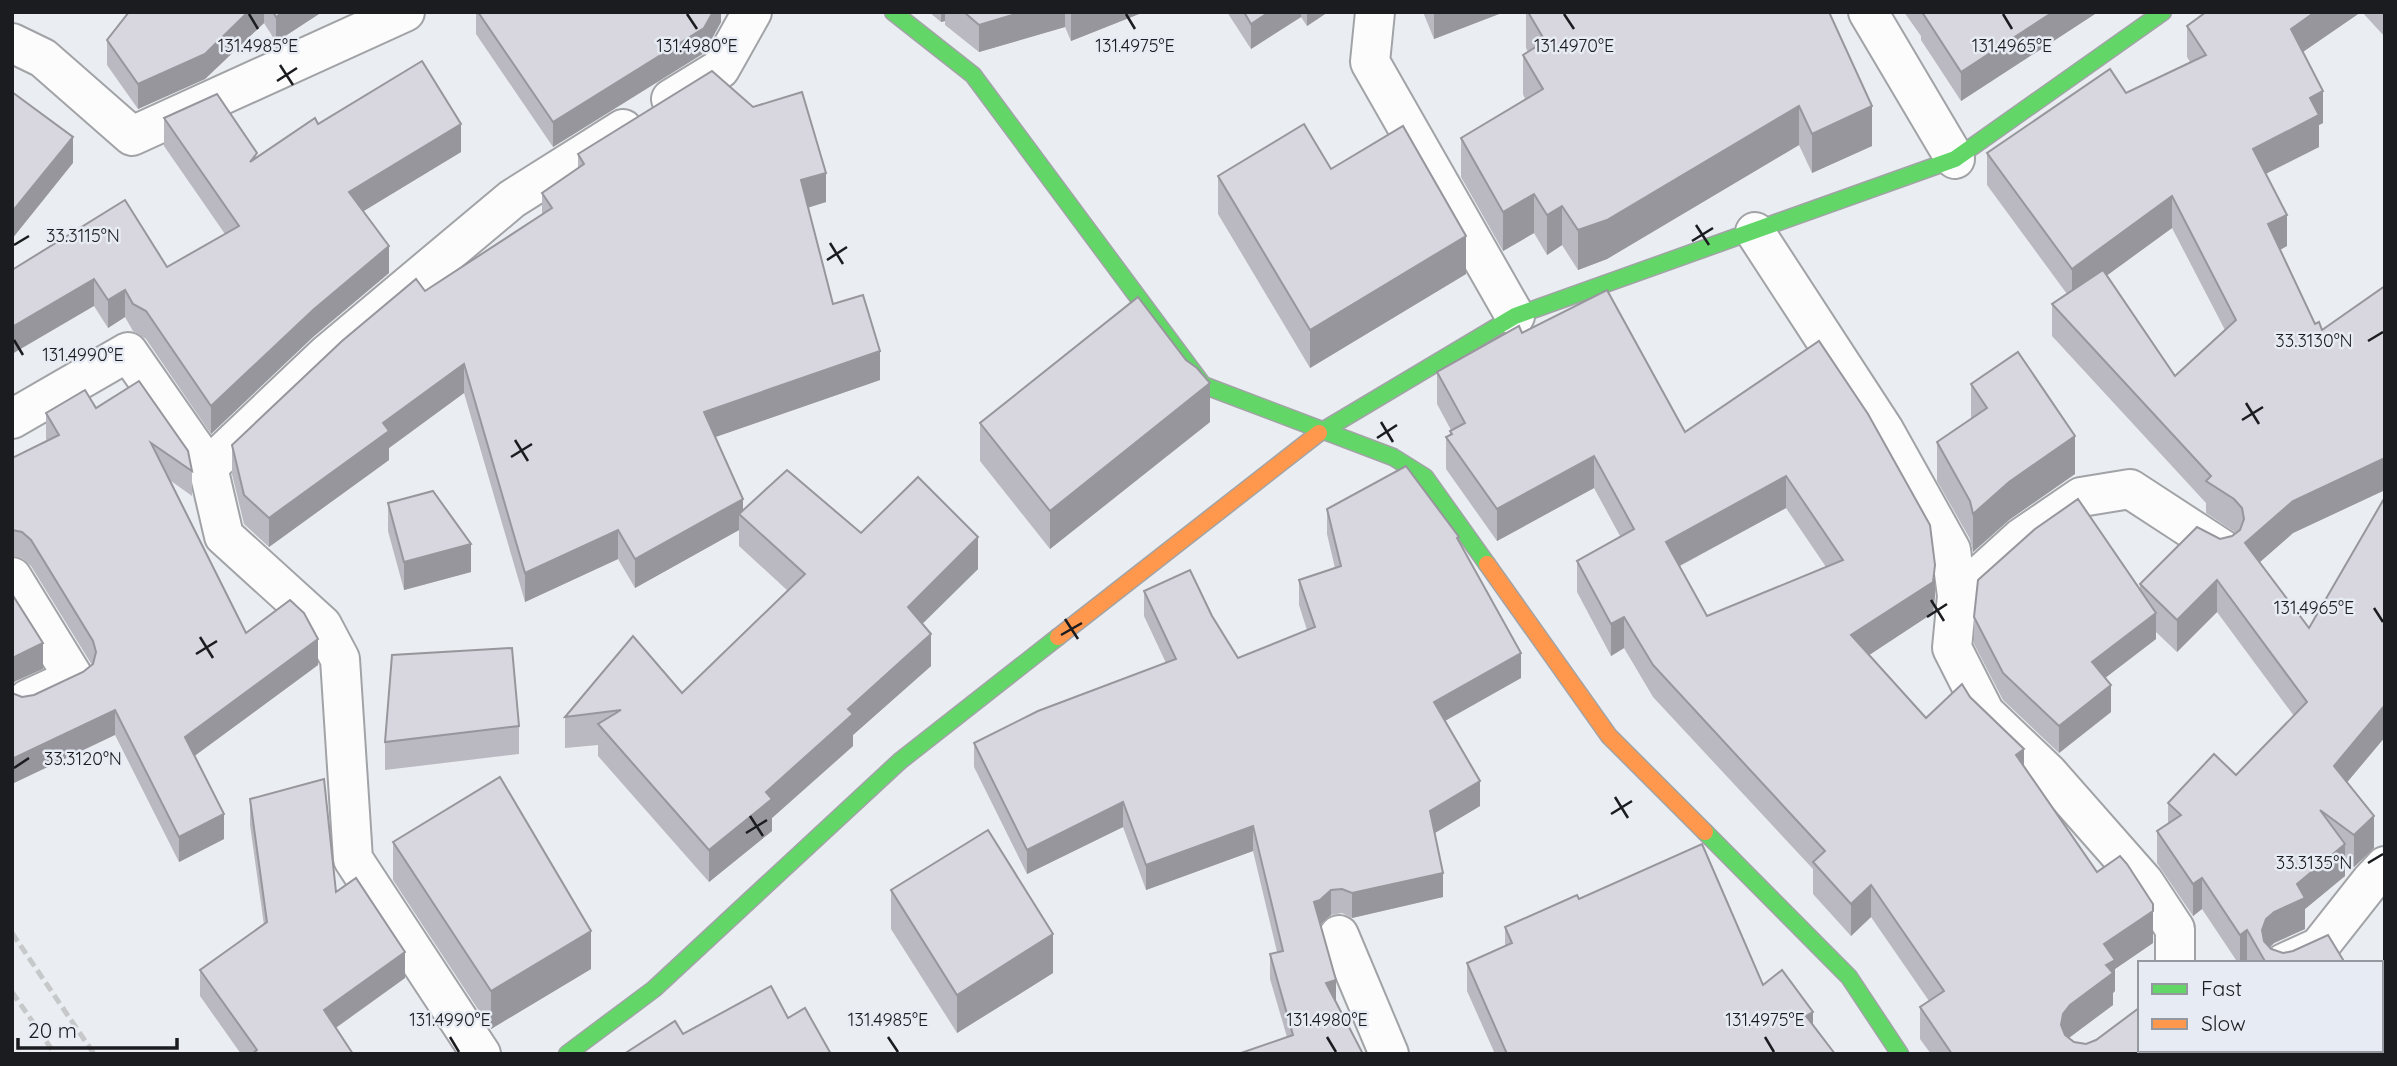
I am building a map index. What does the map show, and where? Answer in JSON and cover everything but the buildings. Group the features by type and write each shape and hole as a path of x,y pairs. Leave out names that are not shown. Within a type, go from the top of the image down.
{"street":[{"path":"12,43 43,58 132,136 405,12"},
{"path":"208,467 327,354 512,199 720,69 752,12"},
{"path":"894,12 973,75 1092,239 1203,385 1393,457 1425,477 1609,736 1849,977 1900,1054"},
{"path":"1375,12 1370,62 1516,316"},
{"path":"1868,12 1955,159"},
{"path":"567,1054 654,989 900,761 1323,430 1516,316 1955,159 2163,12"},
{"path":"1755,232 1884,430 1951,550 1957,596 1952,648 1985,713 2048,773 2144,882 2175,929 2175,961"},
{"path":"12,419 128,352 208,467 224,536 322,625 340,659 353,859 481,1054"},
{"path":"1957,596 2021,538 2081,497 2130,489 2222,549"},
{"path":"12,576 74,678 24,701"},
{"path":"2288,961 2319,947 2385,866"},
{"path":"1339,935 1388,1054"}],"railway":[{"path":"12,933 94,1054"},
{"path":"12,992 55,1054"}],"traffic: fast":[{"path":"893,12 973,75 1203,385 1393,457 1425,477 1487,564"},
{"path":"1319,433 1515,316 1955,159 2163,12"},
{"path":"567,1054 654,989 900,761 1058,637"},
{"path":"1705,832 1849,977 1900,1054"}],"traffic: slow":[{"path":"1058,637 1319,433"},
{"path":"1487,564 1609,736 1705,832"}]}
